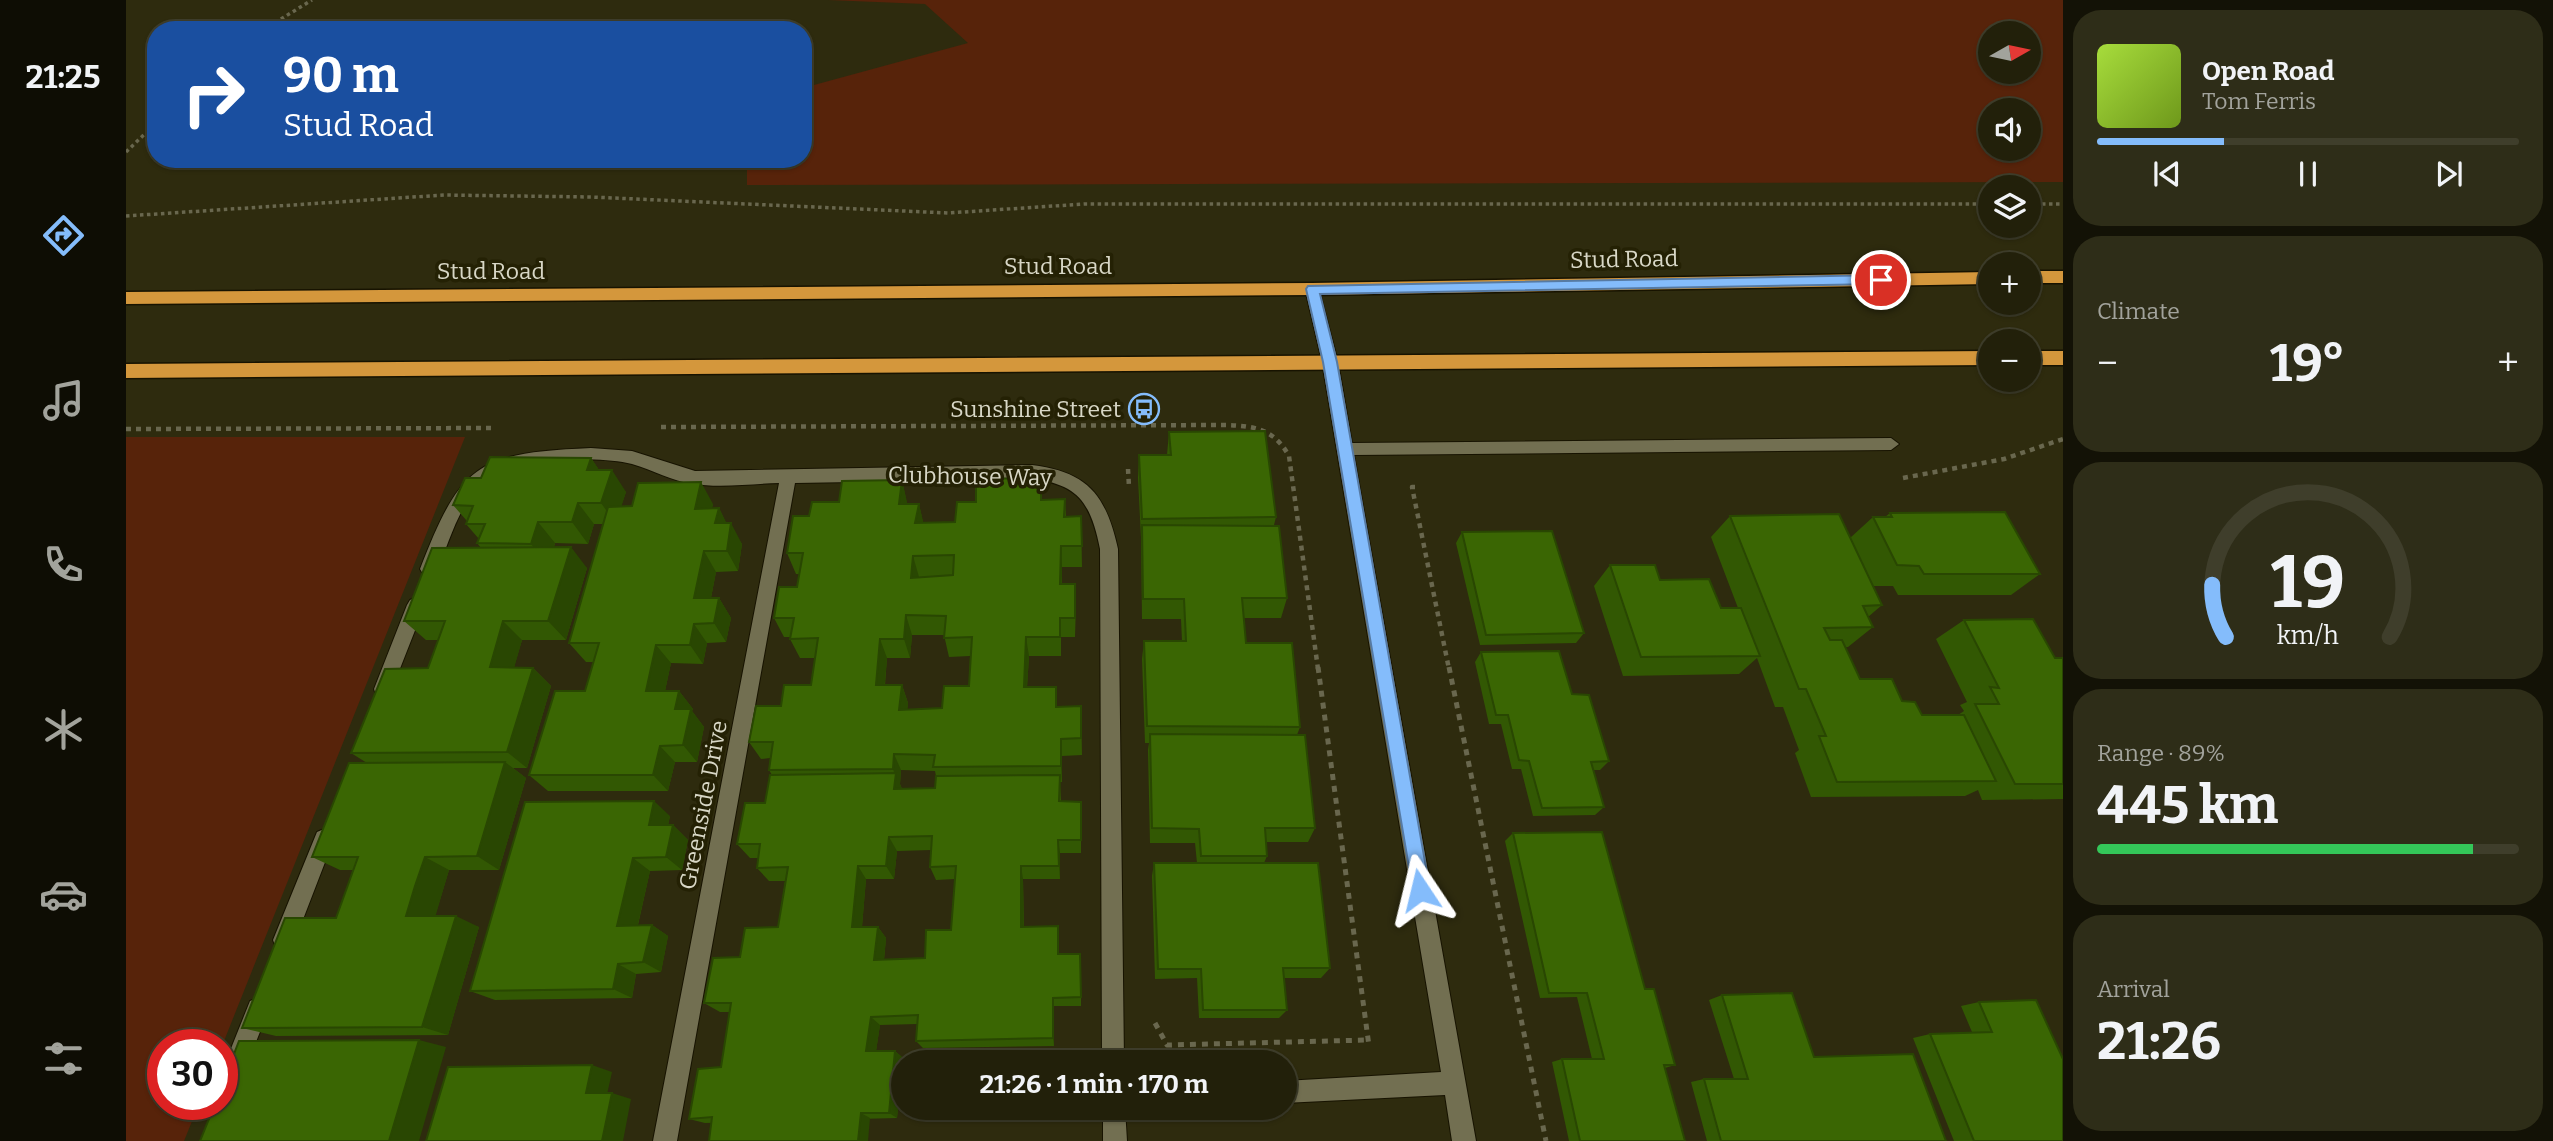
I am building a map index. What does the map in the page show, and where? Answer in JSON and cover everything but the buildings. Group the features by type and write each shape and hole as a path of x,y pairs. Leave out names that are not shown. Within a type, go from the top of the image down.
{"highway":[{"path":"2041,277 2063,277"},
{"name":"Stud Road","path":"126,298 1312,289 1978,278"},
{"path":"126,371 1978,358"},
{"path":"2041,358 2063,358"}],"street":[{"path":"1312,289 1330,362 1464,1141"},
{"path":"1345,449 1891,444"},
{"name":"Clubhouse Way","path":"375,708 449,515 472,482 489,470 521,458 625,456 675,475 695,478 1049,473 1066,478 1078,485 1098,508 1109,549 1113,1050"},
{"name":"Greenside Drive","path":"665,1141 788,477"},
{"path":"280,953 330,824"},
{"path":"238,1060 264,992"},
{"path":"1297,1091 1453,1083"},
{"path":"1114,1120 1115,1141"}],"path":[{"path":"278,21 312,0"},
{"path":"126,152 147,132"},
{"path":"126,216 444,195 591,197 948,213 1084,204 1978,204"},
{"path":"2041,204 2063,204"},
{"path":"655,427 1235,425 1270,431 1281,441 1289,456 1375,1085"},
{"path":"126,429 502,428"},
{"path":"1412,487 1546,1141"},
{"path":"1167,1045 1368,1040"}],"shaded area":[{"path":"828,0 2063,0 2063,182 2041,182 2041,175 1978,175 1978,182 747,185 747,168 812,168 812,86 968,43 925,4"},
{"path":"126,437 465,437 229,1029 147,1029 147,1120 193,1120 184,1141 126,1141"}],"place":[{"name":"Sunshine Street","path":"1144,409"}],"route":[{"path":"1420,890 1330,362 1312,289 1881,280"}]}
